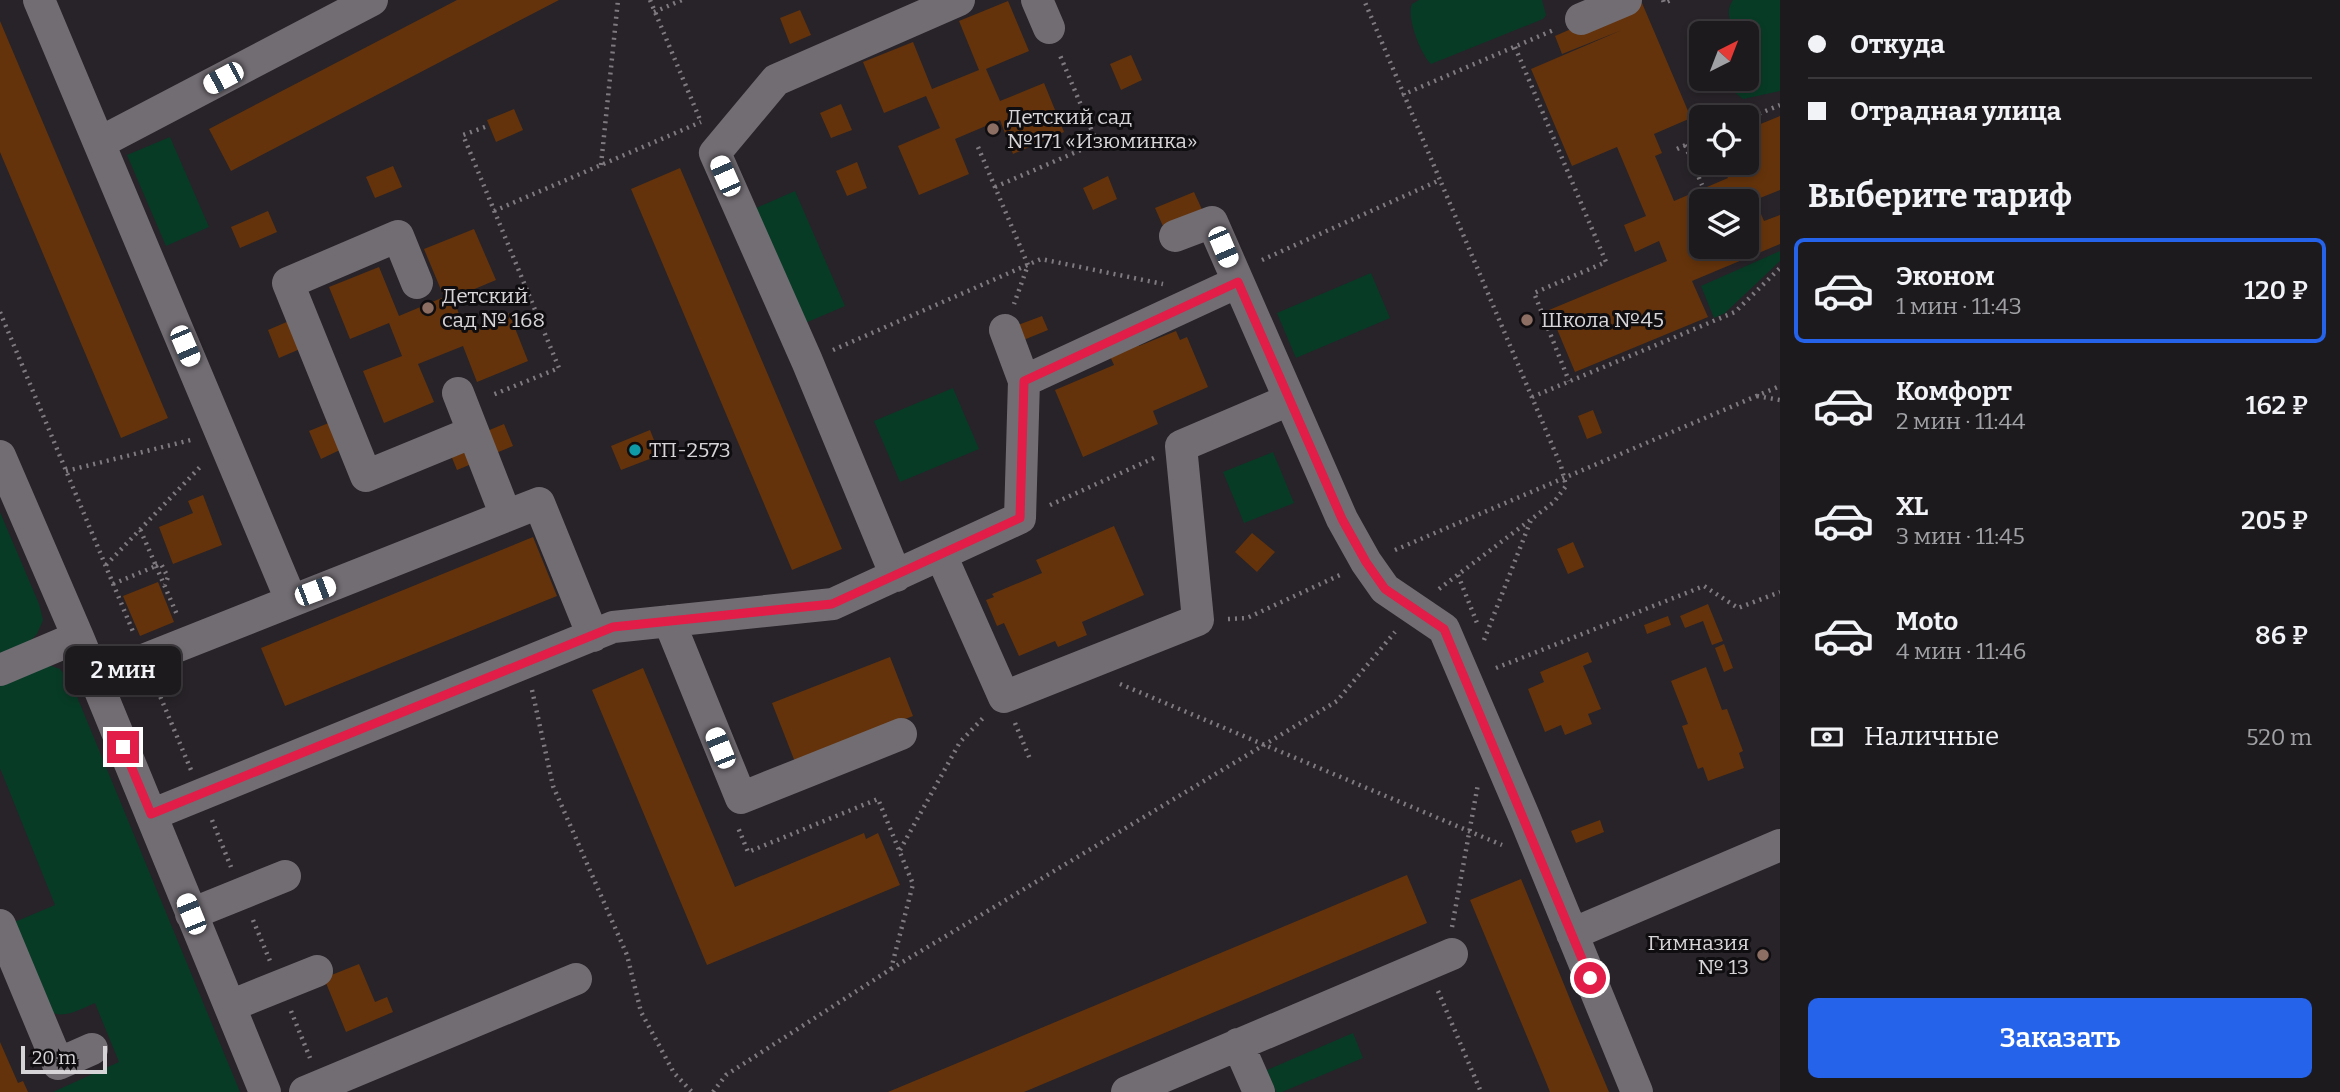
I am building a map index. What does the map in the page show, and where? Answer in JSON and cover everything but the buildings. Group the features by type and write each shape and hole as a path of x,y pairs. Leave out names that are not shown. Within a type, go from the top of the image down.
{"street":[{"path":"39,0 291,600"},
{"path":"99,143 372,0"},
{"path":"896,576 807,362 715,153 776,80 959,0"},
{"path":"1581,19 1626,0"},
{"path":"1175,236 1212,222 1228,283 1289,400 1342,519 1366,562 1385,589 1444,629 1637,1092"},
{"path":"416,283 398,236 288,283 366,476 465,411 506,516"},
{"path":"1024,381 1228,283"},
{"path":"151,814 613,627 832,604 1020,518 1024,381 1005,330"},
{"path":"941,555 1004,697 1198,620 1181,446 1289,400"},
{"path":"0,456 78,637 265,1092"},
{"path":"95,679 539,503 593,636"},
{"path":"669,621 741,798 901,734"},
{"path":"0,670 78,637"},
{"path":"1572,934 1780,845"},
{"path":"191,914 285,876"},
{"path":"0,925 58,1064 92,1049"},
{"path":"1127,1092 1444,950"},
{"path":"230,1006 317,971"},
{"path":"313,1089 576,979"},
{"path":"1238,1044 1259,1092"}],"path":[{"path":"601,165 618,0"},
{"path":"650,0 715,153"},
{"path":"654,12 682,0"},
{"path":"713,1092 726,1075 891,969 1337,701 1414,609 1554,502 1566,486 1566,478 1364,0"},
{"path":"1663,0 1664,3 1671,0"},
{"path":"995,187 1097,143 1043,14"},
{"path":"1402,95 1581,19"},
{"path":"1515,47 1606,262 1534,293 1569,381"},
{"path":"1759,114 1780,105"},
{"path":"494,211 701,122"},
{"path":"465,411 559,368 463,135 485,127"},
{"path":"1677,149 1689,143"},
{"path":"1685,145 1702,186"},
{"path":"978,146 1028,265 1005,330"},
{"path":"807,362 1041,259 1228,283 1440,180"},
{"path":"1532,397 1735,312 1780,268"},
{"path":"0,312 280,986 313,1089"},
{"path":"1198,620 1247,618 1366,562 1780,386"},
{"path":"1756,396 1780,400"},
{"path":"66,471 193,439"},
{"path":"1020,518 1181,446"},
{"path":"106,565 204,463"},
{"path":"1484,640 1532,519"},
{"path":"140,529 156,566"},
{"path":"113,584 161,564 168,577 166,585 188,641"},
{"path":"1496,668 1704,586 1738,608 1780,592"},
{"path":"526,663 553,786 627,955 641,1012 674,1073 692,1092"},
{"path":"1081,667 1543,862"},
{"path":"900,851 960,742 1004,697 1030,760"},
{"path":"878,799 914,884 891,969"},
{"path":"1469,831 1444,950 1481,1092"}],"green space":[{"path":"1419,0 1542,0 1546,15 1543,19 1431,64 1419,44 1411,18 1412,4"},
{"path":"1733,0 1780,0 1780,91 1743,99 1733,91 1759,91 1759,21 1731,21"},
{"path":"170,137 209,227 166,246 127,155"},
{"path":"795,191 845,306 803,324 754,209"},
{"path":"1780,251 1780,261 1725,313 1714,318 1701,286"},
{"path":"1371,273 1390,318 1296,358 1277,313"},
{"path":"953,388 979,449 900,482 874,421"},
{"path":"1273,452 1294,503 1244,523 1223,472"},
{"path":"0,512 39,604 43,620 37,634 30,641 0,654"},
{"path":"48,665 60,669 73,687 240,1092 53,1092 119,1062 95,1003 66,1014 49,1011 10,924 55,905 0,768 0,682"},
{"path":"1353,1033 1363,1058 1282,1092 1276,1092 1267,1070"}],"place":[{"name":"Детский сад №171 «Изюминка»","path":"993,129"},
{"name":"Детский сад № 168","path":"428,308"},
{"name":"Школа №45","path":"1527,320"},
{"name":"ТП-2573","path":"635,450"},
{"name":"Гимназия № 13","path":"1763,955"}],"route":[{"path":"123,747 151,814 613,627 832,604 1020,518 1024,381 1238,282 1342,519 1366,562 1385,589 1444,629 1590,978"}]}
